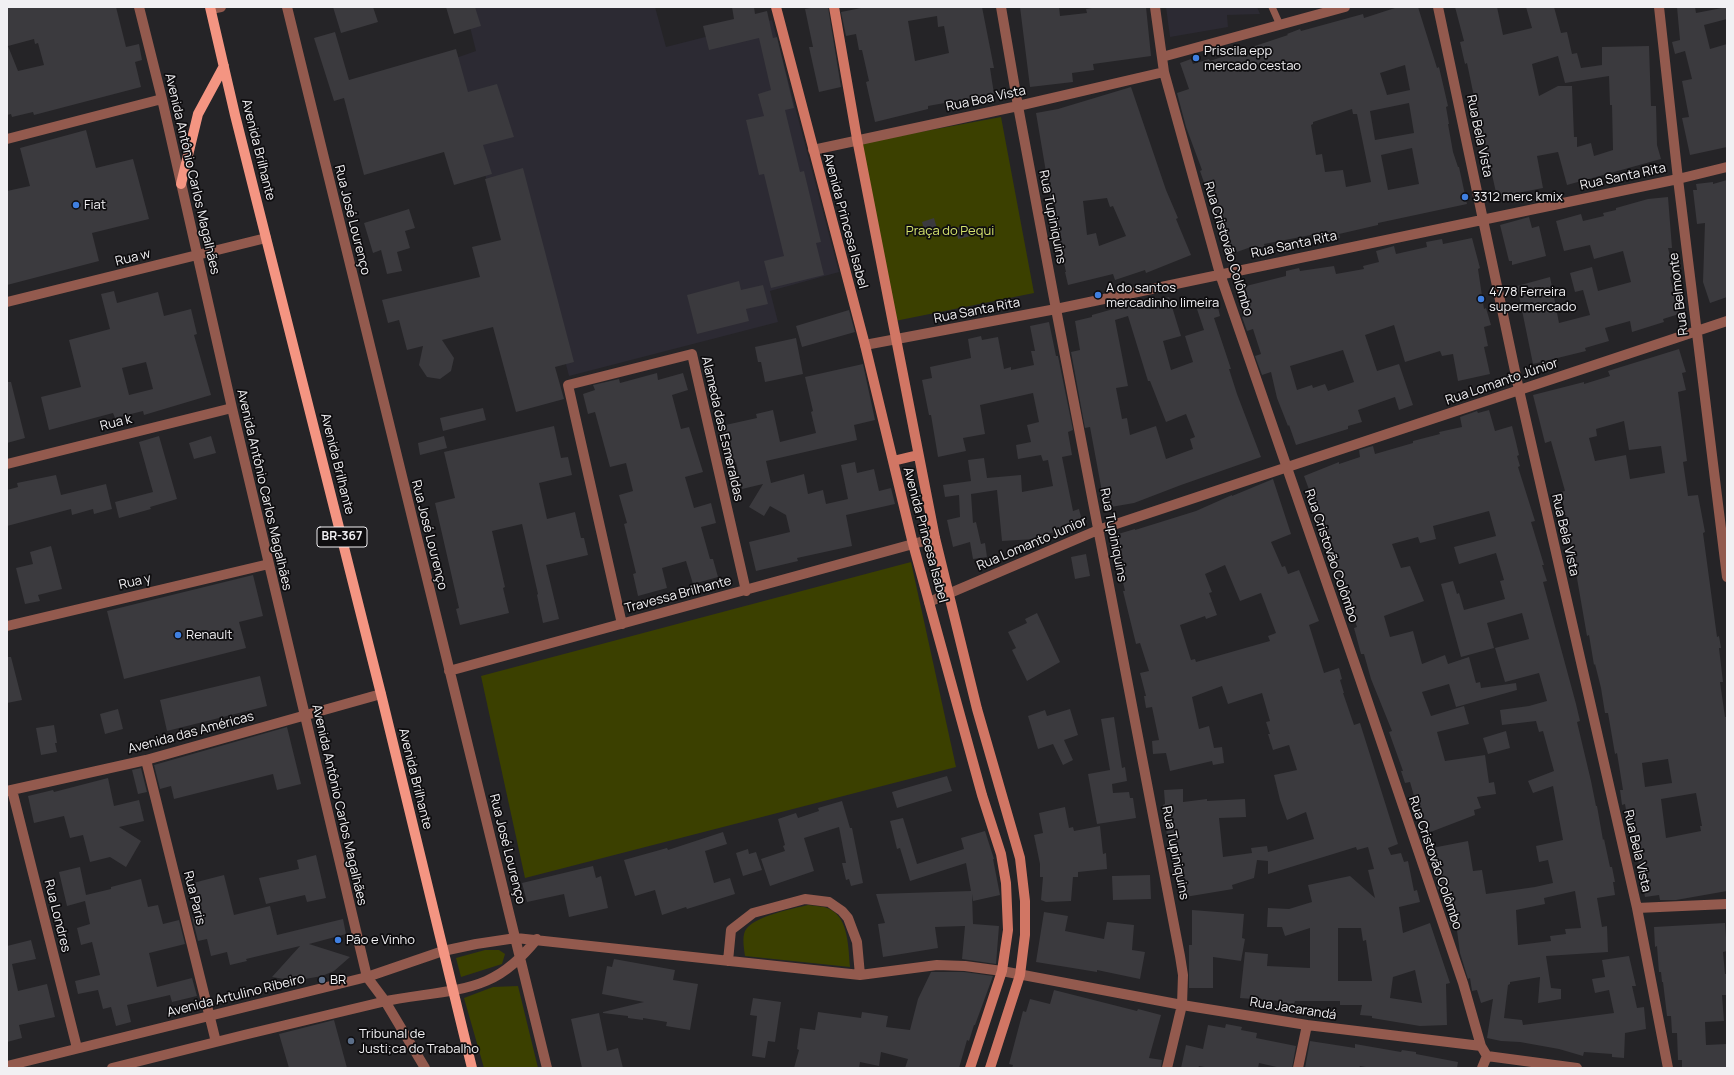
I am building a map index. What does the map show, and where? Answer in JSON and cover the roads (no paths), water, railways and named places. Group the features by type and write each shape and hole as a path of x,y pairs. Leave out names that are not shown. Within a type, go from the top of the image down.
{"main road":[{"name":"Avenida Princesa Isabel","path":"776,7 865,345 913,544 982,795 1001,854 1006,882 1008,930 1002,971 970,1068"},
{"name":"Avenida Princesa Isabel","path":"834,7 856,139 935,538 977,709 1020,858 1025,901 1025,935 1020,975 990,1068"},
{"name":"Avenida Brilhante","path":"210,8 266,238 381,694 472,1068"},
{"path":"181,184 198,114 224,66"},
{"path":"893,461 918,455"}],"street":[{"name":"Avenida Antônio Carlos Magalhães","path":"139,7 162,99 268,564 367,977"},
{"path":"210,8 221,7"},
{"name":"Rua José Lourenço","path":"287,7 547,1068"},
{"name":"Rua Tupiniquins","path":"1001,7 1056,309 1172,909 1183,975 1182,1005 1167,1068"},
{"name":"Rua Cristovão Colômbo","path":"1155,7 1164,72 1220,274 1463,983 1481,1046"},
{"path":"1162,57 1345,7"},
{"name":"Rua Bela Vista","path":"1438,7 1519,390 1637,908 1668,1068"},
{"name":"Rua Belmonte","path":"1660,7 1678,178 1727,577"},
{"name":"Rua Boa Vista","path":"813,150 856,139 1018,106 1164,72"},
{"path":"7,140 162,99"},
{"name":"Rua Santa Rita","path":"865,345 1056,309 1727,167"},
{"name":"Rua w","path":"7,302 266,238"},
{"name":"Rua Lomanto Júnior","path":"1286,468 1696,330 1727,321"},
{"name":"Alameda das Esmeraldas","path":"622,624 568,385 692,354 746,591"},
{"name":"Rua k","path":"7,464 232,408"},
{"name":"Rua Lomanto Junior","path":"929,602 1098,530 1286,468"},
{"name":"Travessa Brilhante","path":"449,671 746,591 935,538"},
{"name":"Rua y","path":"7,626 268,564"},
{"name":"Avenida das Américas","path":"10,790 146,760 381,694"},
{"name":"Rua Paris","path":"146,760 216,1042"},
{"name":"Rua Londres","path":"10,790 77,1048"},
{"path":"728,961 731,930 753,913 805,899 829,902 842,911 848,918 856,942 860,975"},
{"path":"1637,908 1727,904"},
{"name":"Avenida Artulino Ribeiro","path":"7,1066 367,977 443,951 516,938 537,939 728,961"},
{"path":"112,1068 385,1001 453,990 484,982 502,973 521,958 537,939"},
{"name":"Rua Jacarandá","path":"728,961 860,975 937,965 1002,971 1182,1005 1307,1026 1481,1046"},
{"path":"367,977 385,1001 425,1068"},
{"path":"1298,1068 1307,1026"},
{"path":"1481,1046 1486,1056 1482,1068"},
{"path":"1486,1056 1577,1068"}],"lane":[{"path":"1272,7 1280,25"}],"place":[{"name":"Priscila epp mercado cestao","path":"1196,58"},
{"name":"3312 merc kmix","path":"1465,197"},
{"name":"Fiat","path":"76,205"},
{"name":"A do santos mercadinho limeira","path":"1098,295"},
{"name":"4778 Ferreira supermercado","path":"1481,299"},
{"name":"Renault","path":"178,635"},
{"name":"Pão e Vinho","path":"338,940"},
{"name":"BR","path":"322,980"},
{"name":"Tribunal de Justi;ca do Trabalho","path":"351,1041"}],"park label":[{"name":"Praça do Pequi","path":"950,231"}]}
